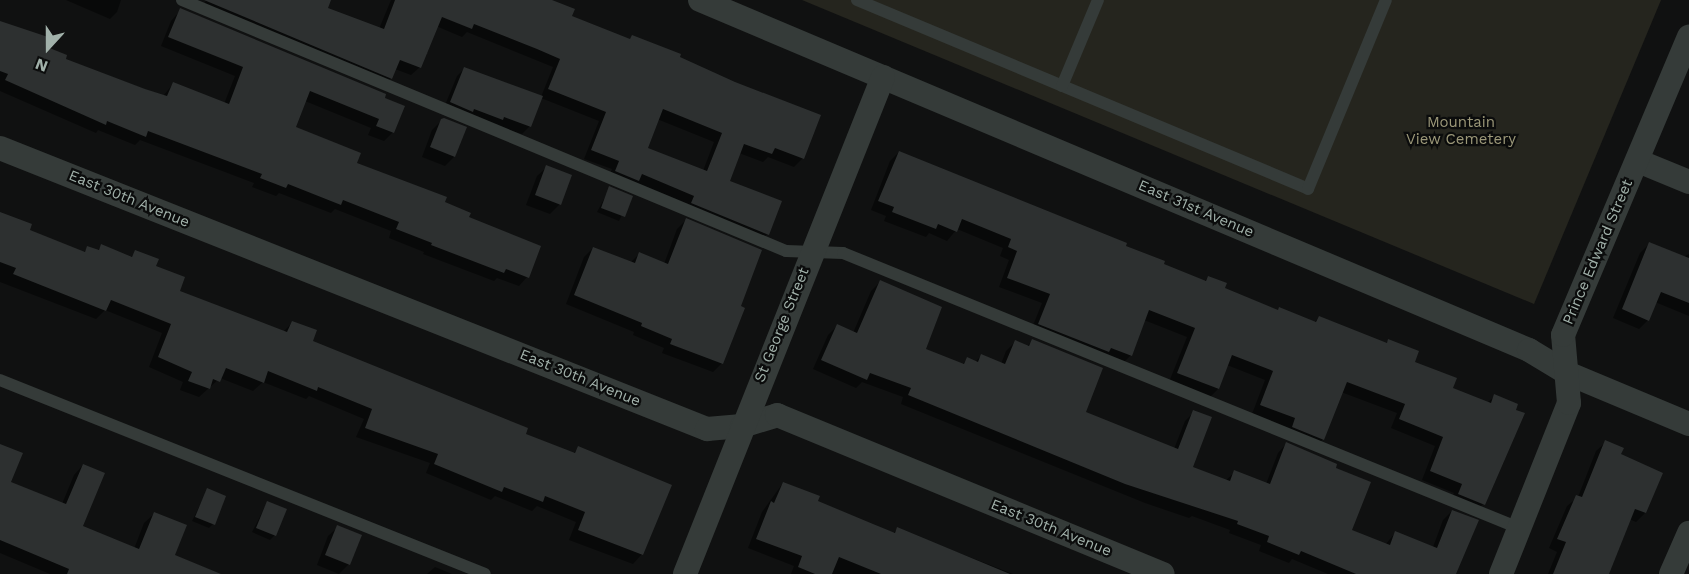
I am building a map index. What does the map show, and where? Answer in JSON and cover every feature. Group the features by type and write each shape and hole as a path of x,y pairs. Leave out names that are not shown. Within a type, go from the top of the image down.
{"street":[{"name":"East 31st Avenue","path":"700,0 1529,350 1567,373 1689,423"},
{"name":"Prince Edward Street","path":"1501,574 1569,404 1563,335 1689,36"},
{"name":"St George Street","path":"689,573 742,426 883,77"},
{"name":"East 30th Avenue","path":"0,148 707,429 742,426 777,416 1162,574"},
{"path":"1638,161 1689,182"},
{"path":"1671,574 1689,533"}],"lane":[{"path":"182,0 786,251 843,253 1519,528"},
{"path":"857,0 1308,189 1386,0"},
{"path":"1062,86 1098,0"},
{"path":"0,380 485,574"}],"green space":[{"name":"Mountain View Cemetery","path":"802,0 1661,0 1534,304"}],"building":[{"path":"204,0 331,0 328,8 384,29 395,0 552,0 575,9 572,16 630,39 632,35 681,54 680,57 735,82 821,115 804,159 775,148 772,154 744,144 730,181 782,201 769,235 691,203 694,196 642,174 639,181 615,171 619,161 591,150 606,112 548,89 560,59 537,49 474,24 472,29 442,17 421,68 400,60 392,79","holes":["663,109 722,133 707,171 648,148"]},
{"path":"180,8 386,94 385,98 405,106 394,133 376,126 379,119 310,91 296,127 361,153 357,163 447,197 445,202 471,213 469,217 541,246 529,278 506,269 504,273 431,245 432,243 396,229 399,222 343,200 341,205 288,184 286,188 260,178 262,174 148,131 146,137 107,121 106,125 5,80 8,74 0,71 0,21 51,38 47,47 67,55 66,59 145,89 167,96 173,82 229,104 243,67 168,37"},
{"path":"464,67 543,96 531,127 474,109 473,112 450,102"},
{"path":"444,118 467,127 455,157 430,147 441,119"},
{"path":"899,151 1127,243 1126,246 1165,261 1164,264 1206,281 1208,276 1227,283 1225,288 1278,310 1279,307 1316,322 1319,316 1387,343 1388,339 1419,351 1415,362 1457,378 1453,388 1491,403 1494,394 1518,404 1516,410 1525,413 1485,505 1458,494 1462,484 1430,471 1443,437 1399,419 1405,404 1347,382 1324,440 1292,427 1295,418 1260,405 1273,371 1232,355 1219,389 1177,373 1195,328 1149,310 1132,356 1111,348 1109,352 1038,324 1050,294 1007,278 1017,251 1008,247 1011,239 962,219 957,232 938,224 936,229 892,212 894,207 878,201"},
{"path":"546,165 572,175 561,205 535,195"},
{"path":"609,186 633,196 625,217 601,208"},
{"path":"0,212 32,224 30,230 85,252 87,246 99,250 101,244 132,257 135,250 159,259 156,266 185,277 180,291 287,332 292,321 317,330 313,341 528,428 526,434 575,453 578,446 672,485 643,555 578,530 585,512 545,496 543,502 504,487 502,492 434,464 438,454 365,428 372,409 318,387 317,391 268,371 264,383 226,368 220,382 213,379 210,389 188,381 192,372 158,357 171,324 111,300 106,311 13,274 16,268 0,262"},
{"path":"686,218 762,250 741,306 745,308 723,364 670,344 672,339 641,326 642,323 574,295 593,247 635,263 639,252 668,264"},
{"path":"1649,242 1689,258 1689,303 1661,292 1649,321 1622,309"},
{"path":"880,280 942,307 926,349 964,364 967,357 978,362 981,354 1005,364 1015,340 1029,346 1032,339 1103,368 1086,412 1178,449 1193,410 1212,417 1193,467 1230,481 1234,470 1270,484 1286,442 1337,464 1336,468 1371,482 1352,530 1390,545 1395,531 1437,548 1452,510 1479,520 1456,574 1356,574 1301,551 1299,555 1267,542 1269,536 1237,524 1238,521 1125,484 908,395 911,388 870,373 867,380 821,360 837,324 857,333"},
{"path":"1605,440 1624,448 1621,454 1663,473 1646,513 1635,509 1609,574 1553,574 1566,542 1557,539 1576,495 1582,497"},
{"path":"0,444 23,453 11,482 66,504 83,464 105,473 83,526 139,549 154,512 187,525 175,555 221,574 67,574 69,569 0,540"},
{"path":"783,482 820,496 818,501 895,533 897,527 1010,574 881,574 839,557 832,574 815,574 798,567 802,556 756,539 771,501 774,503"},
{"path":"207,488 226,496 215,525 195,517"},
{"path":"267,501 287,509 276,536 256,528"},
{"path":"337,525 362,535 350,565 325,555"}]}
